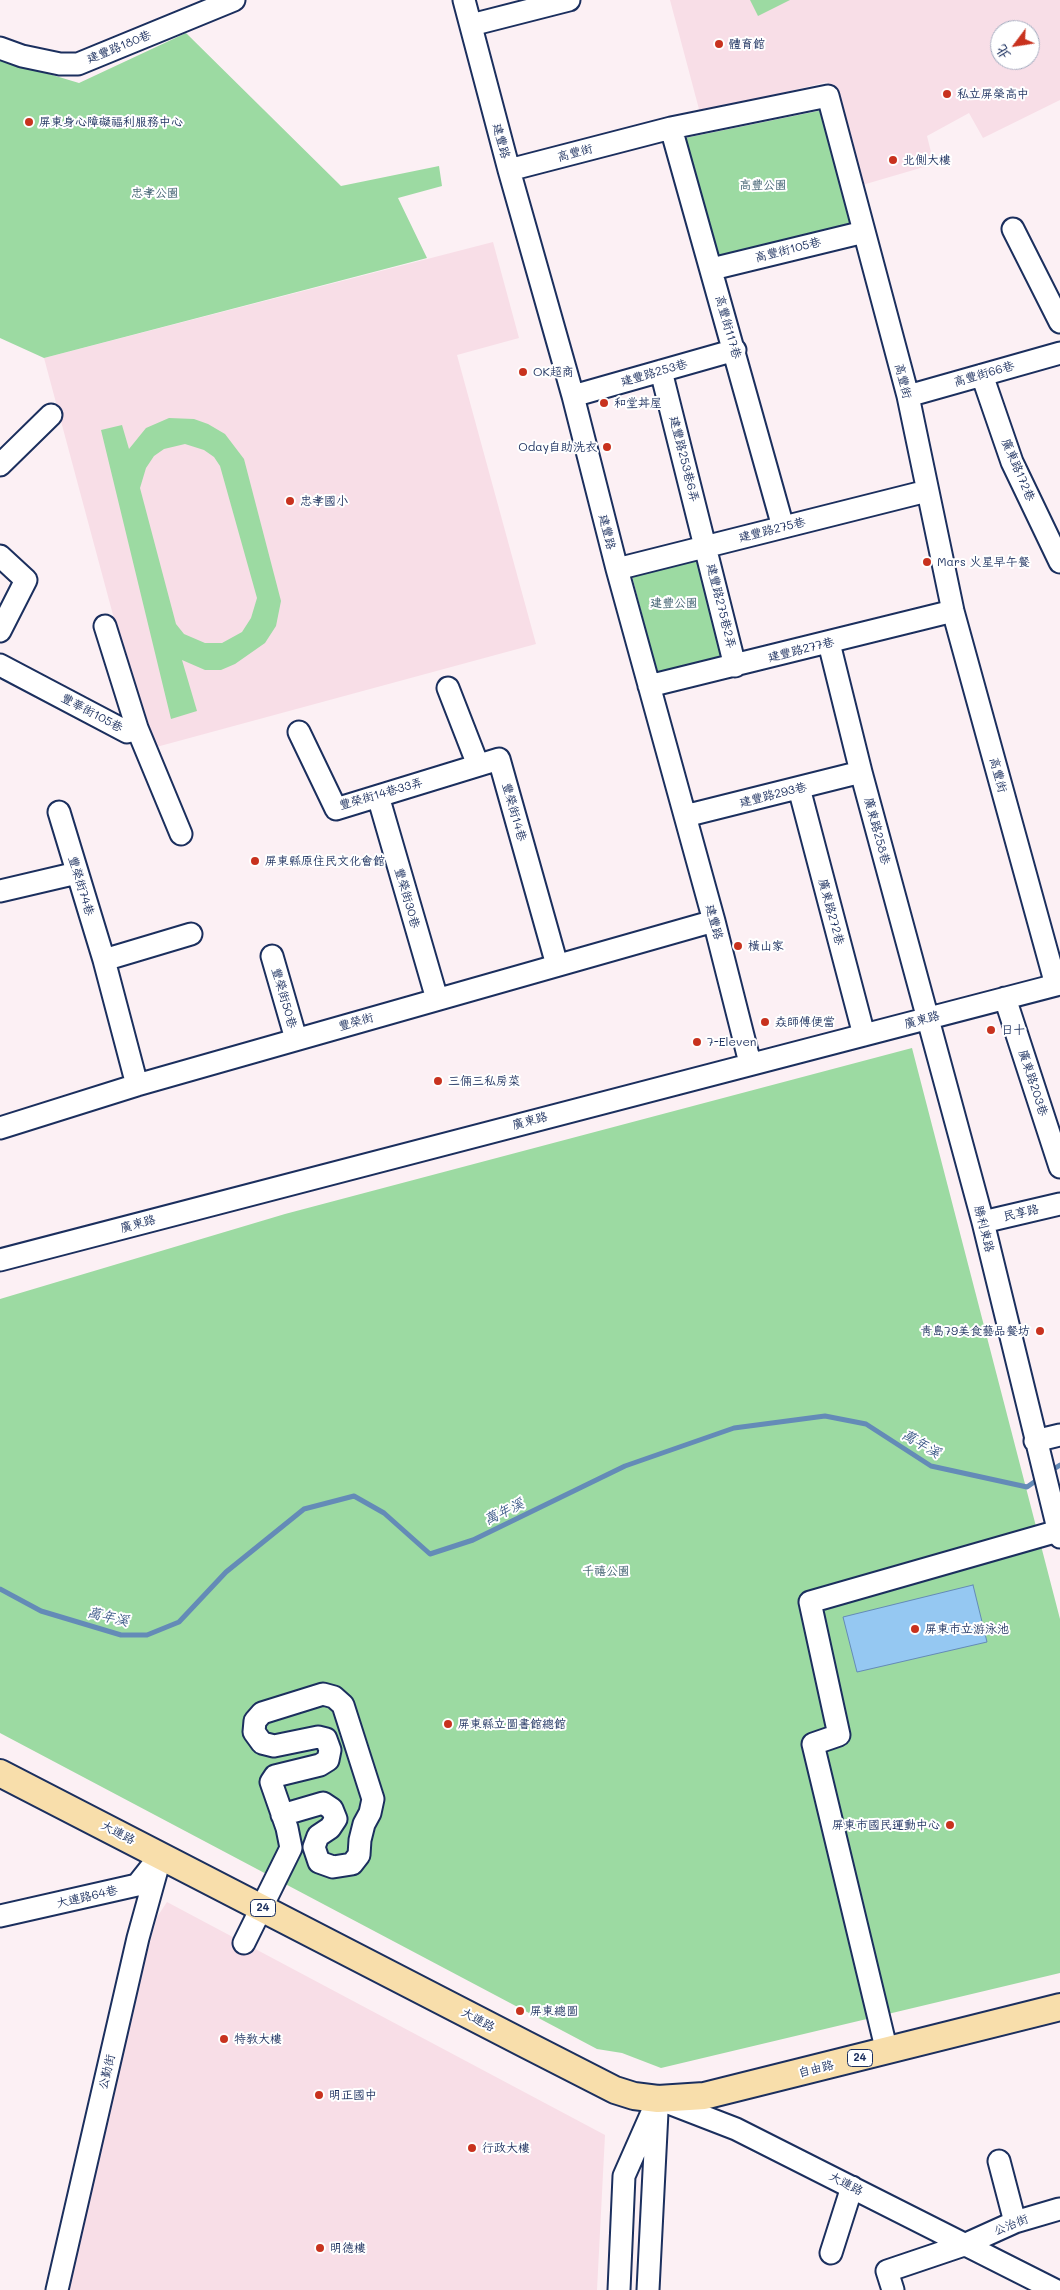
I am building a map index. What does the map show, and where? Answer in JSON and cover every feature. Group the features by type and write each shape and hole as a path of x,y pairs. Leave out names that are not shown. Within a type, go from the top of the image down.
{"main road":[{"name":"大連路","path":"0,1773 615,2090 658,2099"},
{"name":"自由路","path":"658,2099 704,2096 887,2052 1060,2007"}],"street":[{"name":"建豐路180巷","path":"0,48 22,56 60,64 78,64 210,4 234,0"},
{"name":"建豐路","path":"464,0 714,921 750,1063"},
{"path":"471,25 569,0"},
{"name":"高豐街","path":"509,170 671,128 828,96 908,396 953,611 1058,985"},
{"name":"高豐街117巷","path":"671,128 735,350 783,527"},
{"path":"1013,229 1060,322"},
{"name":"高豐街105巷","path":"712,269 864,232"},
{"name":"建豐路253巷","path":"572,396 735,350"},
{"name":"高豐街66巷","path":"908,396 1060,353"},
{"name":"建豐路253巷6弄","path":"661,371 706,546"},
{"name":"廣東路172巷","path":"982,375 1012,462 1060,562"},
{"path":"0,465 51,415"},
{"name":"建豐路275巷","path":"617,568 927,491"},
{"name":"建豐路275巷2弄","path":"706,546 736,666"},
{"path":"0,556 26,580 2,624"},
{"name":"建豐路277巷","path":"649,686 829,644 953,611"},
{"path":"106,626 137,728"},
{"name":"廣東路258巷","path":"829,644 927,1018"},
{"name":"豐華街105巷","path":"0,665 128,732 137,728 181,834"},
{"path":"448,688 478,765"},
{"name":"豐榮街14巷33弄","path":"299,732 336,809 478,765"},
{"name":"豐榮街14巷","path":"478,765 499,759 557,965"},
{"name":"建豐路293巷","path":"685,816 861,772"},
{"name":"廣東路272巷","path":"799,788 864,1035"},
{"name":"豐榮街30巷","path":"378,796 437,999"},
{"name":"豐榮街74巷","path":"59,812 104,960 137,1085"},
{"path":"0,892 77,872"},
{"name":"豐榮街","path":"0,1128 137,1085 714,921"},
{"path":"104,960 191,934"},
{"name":"豐榮街50巷","path":"272,956 296,1039"},
{"name":"廣東路","path":"0,1260 750,1063 1058,985"},
{"name":"廣東路203巷","path":"1005,998 1060,1167"},
{"name":"勝利東路","path":"927,1018 982,1222 1059,1534"},
{"name":"民享路","path":"982,1222 1060,1204"},
{"path":"1035,1440 1060,1435"},
{"path":"887,2052 813,1744 839,1735 810,1602 1059,1534"},
{"path":"244,1944 291,1848 270,1782 275,1776 320,1765 328,1760 330,1750 326,1739 318,1737 274,1746 262,1743 254,1732 255,1721 262,1713 323,1694 334,1697 343,1705 373,1799 360,1840 359,1855 352,1864 333,1867 319,1862 314,1847 318,1836 330,1828 336,1819 332,1809 323,1803 282,1815"},
{"name":"大連路64巷","path":"0,1916 21,1913 137,1885 161,1855"},
{"name":"公勤街","path":"57,2290 138,1938 161,1855"},
{"path":"0,1903 21,1913"},
{"path":"619,2290 624,2176 658,2099"},
{"path":"648,2290 658,2099"},
{"name":"大連路","path":"658,2099 736,2128 1053,2290"},
{"path":"999,2162 1015,2222"},
{"path":"831,2253 852,2187"},
{"name":"公治街","path":"964,2246 1015,2222 1059,2209"},
{"path":"893,2290 887,2271 964,2246"}],"shaded area":[{"name":"私立屏榮高中","path":"670,0 1060,0 1060,100 983,138 969,113 927,136 934,164 859,186 833,89 827,82 700,113"},
{"name":"忠孝國小","path":"493,242 519,338 457,355 536,644 149,749 44,358"},
{"name":"明正國中","path":"167,1902 605,2135 597,2290 62,2290 107,2096 157,1917"}],"green space":[{"path":"750,0 790,0 758,16"},
{"name":"忠孝公園","path":"186,33 341,186 439,166 442,186 398,198 427,258 44,358 0,338 0,57 79,83"},
{"name":"高豐公園","path":"823,110 854,228 719,257 685,138"},
{"path":"169,418 194,419 208,424 225,434 244,459 281,601 276,626 265,643 235,664 221,670 205,670 182,660 197,711 171,719 101,430 122,425 129,449 146,428","holes":["185,444 204,450 214,457 220,466 257,598 251,618 242,632 222,643 205,643 184,634 176,624 140,488 146,468 154,456 164,449"]},
{"name":"建豐公園","path":"698,558 722,661 657,672 632,576"},
{"name":"千禧公園","path":"912,1048 1060,1619 1060,1973 661,2068 622,2053 597,2049 0,1733 0,1299 285,1214"}],"water":[{"name":"屏東市立游泳池","path":"973,1585 987,1642 857,1672 843,1617"}],"waterway":[{"name":"萬年溪","path":"0,1589 41,1611 121,1635 147,1635 179,1622 226,1572 304,1509 354,1496 384,1513 430,1554 473,1540 625,1466 734,1428 825,1416 866,1424 931,1466 1027,1487 1040,1478"},
{"name":"萬年溪","path":"1049,1472 1060,1465"}],"place":[{"name":"體育館","path":"719,44"},
{"name":"私立屏榮高中","path":"947,94"},
{"name":"屏東身心障礙福利服務中心","path":"29,122"},
{"name":"北側大樓","path":"893,160"},
{"name":"OK超商","path":"523,372"},
{"name":"和堂丼屋","path":"604,403"},
{"name":"Oday自助洗衣","path":"607,447"},
{"name":"忠孝國小","path":"290,501"},
{"name":"Mars 火星早午餐","path":"927,562"},
{"name":"屏東縣原住民文化會館","path":"255,861"},
{"name":"橫山家","path":"738,946"},
{"name":"𡘙師傅便當","path":"765,1022"},
{"name":"日十","path":"991,1030"},
{"name":"7-Eleven","path":"697,1042"},
{"name":"三倆三私房菜","path":"438,1081"},
{"name":"青島79美食藝品餐坊","path":"1040,1331"},
{"name":"屏東市立游泳池","path":"915,1629"},
{"name":"屏東縣立圖書館總館","path":"448,1724"},
{"name":"屏東市國民運動中心","path":"950,1825"},
{"name":"屏東總圖","path":"520,2011"},
{"name":"特教大樓","path":"224,2039"},
{"name":"明正國中","path":"319,2095"},
{"name":"行政大樓","path":"472,2148"},
{"name":"明德樓","path":"320,2248"}]}
